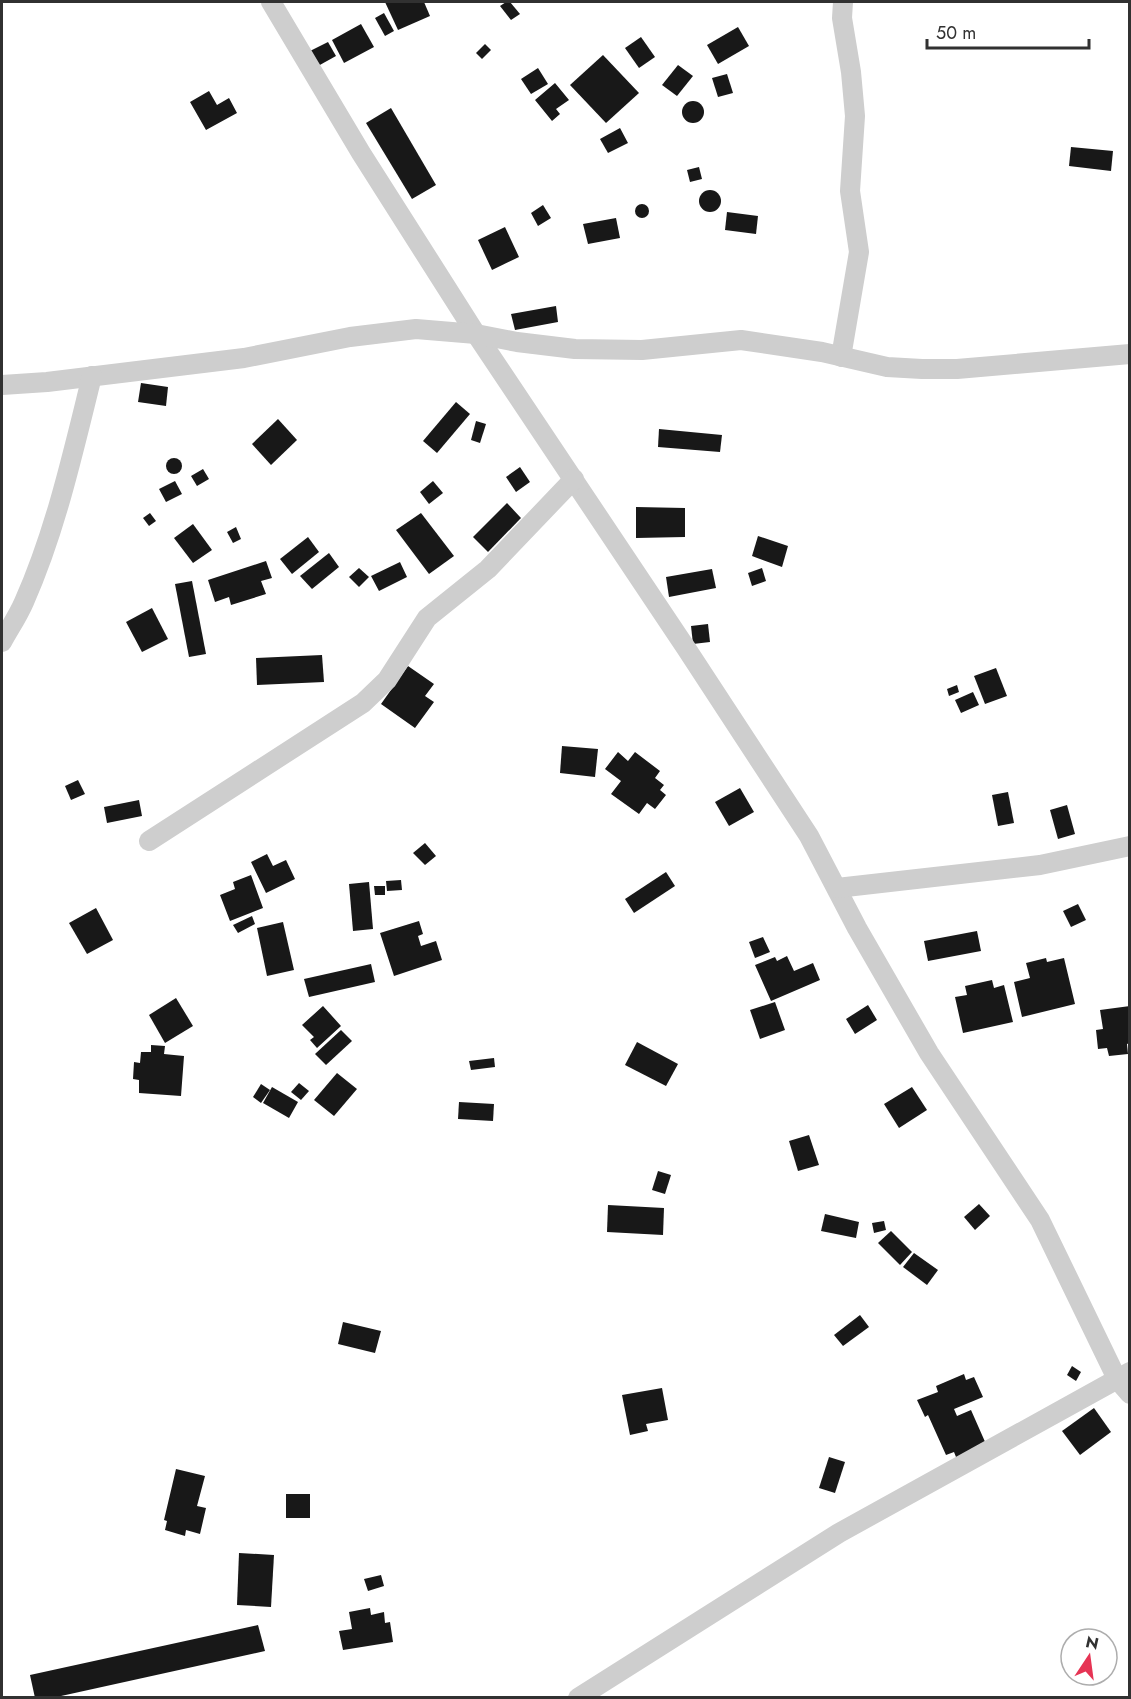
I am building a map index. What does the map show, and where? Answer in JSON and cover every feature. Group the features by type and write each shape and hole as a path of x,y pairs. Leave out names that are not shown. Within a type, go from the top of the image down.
{"street":[{"path":"271,2 361,153 476,334 809,836 929,1053 1040,1220 1125,1381 839,1533 578,1698"},
{"path":"841,357 859,252 850,191 855,116 851,72 842,18 843,2"},
{"path":"2,385 244,358 350,337 416,329 476,334 575,349 642,350 741,340 887,367 921,369 957,369 1130,354"},
{"path":"2,642 24,603 44,550 63,491 92,376"},
{"path":"149,841 363,703 387,680 427,618 488,569 574,479"},
{"path":"837,888 1040,865 1130,846"}],"building":[{"path":"385,2 424,2 430,16 398,30"},
{"path":"510,2 520,14 511,20 500,6"},
{"path":"384,13 394,31 385,36 375,18"},
{"path":"361,24 374,47 344,63 332,40"},
{"path":"738,27 749,46 718,64 707,45"},
{"path":"641,37 655,57 639,68 625,48"},
{"path":"328,42 336,56 318,66 310,51"},
{"path":"485,44 491,50 482,59 476,53"},
{"path":"603,55 639,93 606,123 570,85"},
{"path":"678,65 693,76 677,96 662,85"},
{"path":"538,68 548,84 531,94 521,79"},
{"path":"727,74 733,93 718,97 712,78"},
{"path":"555,83 569,100 556,109 560,114 552,121 535,100"},
{"path":"209,91 217,105 229,98 237,113 206,130 190,102"},
{"path":"693,101 701,104 704,112 701,120 693,123 685,120 682,112 685,104"},
{"path":"391,108 436,185 412,199 366,123"},
{"path":"620,128 628,143 608,153 600,139"},
{"path":"1071,147 1113,151 1111,171 1069,166"},
{"path":"699,167 702,179 690,182 687,170"},
{"path":"710,190 718,193 721,201 718,209 710,212 702,209 699,201 702,193"},
{"path":"642,204 647,206 649,211 647,216 642,218 637,216 635,211 637,206"},
{"path":"543,205 551,218 538,226 531,213"},
{"path":"727,212 758,216 756,234 725,230"},
{"path":"616,218 620,238 588,244 583,224"},
{"path":"505,227 519,257 492,270 478,240"},
{"path":"556,306 558,322 515,330 511,314"},
{"path":"141,383 168,387 166,406 138,402"},
{"path":"456,402 470,414 437,453 423,441"},
{"path":"278,419 297,440 271,465 252,444"},
{"path":"476,421 486,424 480,443 471,440"},
{"path":"659,429 722,435 720,452 658,447"},
{"path":"174,458 180,460 182,466 180,472 174,474 168,472 166,466 168,460"},
{"path":"520,467 530,482 516,492 506,477"},
{"path":"203,469 209,479 197,486 191,476"},
{"path":"175,481 182,494 166,502 159,489"},
{"path":"433,481 443,493 429,504 420,492"},
{"path":"507,503 521,518 488,552 473,537"},
{"path":"636,507 685,508 685,537 636,538"},
{"path":"150,513 156,521 149,526 143,518"},
{"path":"421,513 454,556 429,574 396,530"},
{"path":"193,524 212,550 193,563 174,538"},
{"path":"236,527 241,539 233,543 227,532"},
{"path":"758,536 788,546 782,567 752,556"},
{"path":"308,537 319,552 292,574 280,559"},
{"path":"329,553 339,567 312,589 300,576"},
{"path":"266,561 272,578 261,581 266,594 231,605 229,597 215,602 208,580"},
{"path":"400,562 407,577 379,591 371,576"},
{"path":"359,568 369,577 359,587 349,577"},
{"path":"762,568 766,581 752,586 748,573"},
{"path":"712,569 716,588 669,597 666,577"},
{"path":"192,581 206,654 189,657 175,584"},
{"path":"152,608 168,639 142,652 126,622"},
{"path":"708,624 710,642 693,644 691,626"},
{"path":"322,655 324,682 257,685 256,658"},
{"path":"408,666 434,684 425,696 434,702 415,728 381,704"},
{"path":"996,668 1007,696 985,704 974,676"},
{"path":"957,685 959,692 949,696 947,689"},
{"path":"973,692 979,705 961,713 955,700"},
{"path":"562,746 598,749 595,777 560,773"},
{"path":"618,752 628,761 635,752 660,771 655,778 664,785 660,790 666,795 655,809 647,803 639,814 611,794 621,781 605,769"},
{"path":"78,780 85,794 71,800 65,786"},
{"path":"740,788 754,812 729,826 715,802"},
{"path":"1008,792 1014,823 998,826 992,795"},
{"path":"139,800 142,816 107,823 104,807"},
{"path":"1067,805 1075,834 1058,839 1050,810"},
{"path":"425,843 436,856 425,865 413,853"},
{"path":"267,854 273,866 286,860 295,879 266,893 251,862"},
{"path":"666,872 675,886 634,913 625,899"},
{"path":"251,875 263,908 230,921 220,895 235,889 233,882"},
{"path":"401,880 402,890 387,891 386,881"},
{"path":"369,882 373,929 353,931 349,884"},
{"path":"374,886 385,886 385,895 375,895"},
{"path":"1078,904 1086,920 1071,927 1063,911"},
{"path":"96,908 113,940 87,954 69,923"},
{"path":"252,916 255,924 238,933 233,925"},
{"path":"419,921 423,934 418,936 421,946 436,941 442,960 394,976 380,933"},
{"path":"283,922 294,970 267,976 257,928"},
{"path":"977,931 981,951 928,961 924,941"},
{"path":"763,937 770,952 755,958 749,942"},
{"path":"787,956 794,971 813,963 820,980 771,1001 755,965 775,957 777,961"},
{"path":"1046,958 1047,962 1064,958 1075,1004 1022,1017 1014,982 1030,978 1026,963"},
{"path":"371,964 375,982 309,997 304,979"},
{"path":"992,980 994,988 1004,985 1013,1022 963,1033 955,997 967,995 965,986"},
{"path":"176,998 193,1026 165,1043 149,1015"},
{"path":"775,1002 785,1030 760,1039 750,1010"},
{"path":"868,1005 877,1020 855,1034 846,1019"},
{"path":"323,1006 341,1026 317,1048 310,1040 314,1037 302,1025"},
{"path":"1130,1006 1128,1054 1109,1056 1107,1048 1098,1049 1096,1030 1103,1029 1100,1010"},
{"path":"341,1030 352,1041 326,1065 315,1054"},
{"path":"637,1042 678,1064 666,1086 625,1065"},
{"path":"151,1045 165,1046 164,1054 184,1056 181,1096 139,1093 139,1080 133,1079 134,1062 140,1063 141,1052 151,1052"},
{"path":"494,1058 495,1067 471,1070 469,1061"},
{"path":"337,1073 357,1089 334,1116 314,1100"},
{"path":"299,1083 309,1091 301,1100 291,1092"},
{"path":"261,1084 270,1090 261,1103 253,1097"},
{"path":"272,1087 298,1102 289,1118 263,1103"},
{"path":"912,1087 927,1110 899,1128 884,1104"},
{"path":"459,1102 494,1104 493,1121 458,1119"},
{"path":"809,1135 819,1165 798,1171 789,1141"},
{"path":"658,1171 671,1175 665,1194 652,1190"},
{"path":"979,1204 990,1216 975,1230 964,1217"},
{"path":"608,1205 664,1208 663,1235 607,1232"},
{"path":"825,1214 859,1222 856,1238 821,1231"},
{"path":"884,1221 886,1230 874,1233 872,1223"},
{"path":"891,1231 912,1252 900,1265 878,1243"},
{"path":"914,1253 938,1270 927,1285 903,1267"},
{"path":"860,1315 869,1327 843,1346 834,1335"},
{"path":"343,1322 381,1331 375,1353 338,1344"},
{"path":"1072,1366 1081,1372 1076,1381 1067,1375"},
{"path":"964,1374 966,1380 974,1377 983,1397 954,1409 957,1416 971,1410 986,1444 958,1462 954,1452 946,1455 928,1415 925,1417 917,1400 938,1392 936,1386"},
{"path":"662,1388 668,1420 646,1424 648,1431 630,1435 622,1395"},
{"path":"1094,1408 1111,1432 1080,1455 1062,1431"},
{"path":"829,1457 845,1462 835,1493 819,1488"},
{"path":"176,1469 205,1476 197,1506 206,1508 200,1534 186,1530 185,1536 165,1530 167,1521 164,1520"},
{"path":"286,1494 310,1494 310,1518 286,1518"},
{"path":"239,1553 274,1555 271,1607 237,1605"},
{"path":"381,1575 384,1586 368,1591 364,1579"},
{"path":"370,1608 371,1615 384,1612 385,1623 390,1622 393,1642 343,1650 339,1631 352,1629 349,1612"},
{"path":"258,1625 265,1651 52,1698 35,1698 30,1675"}]}
